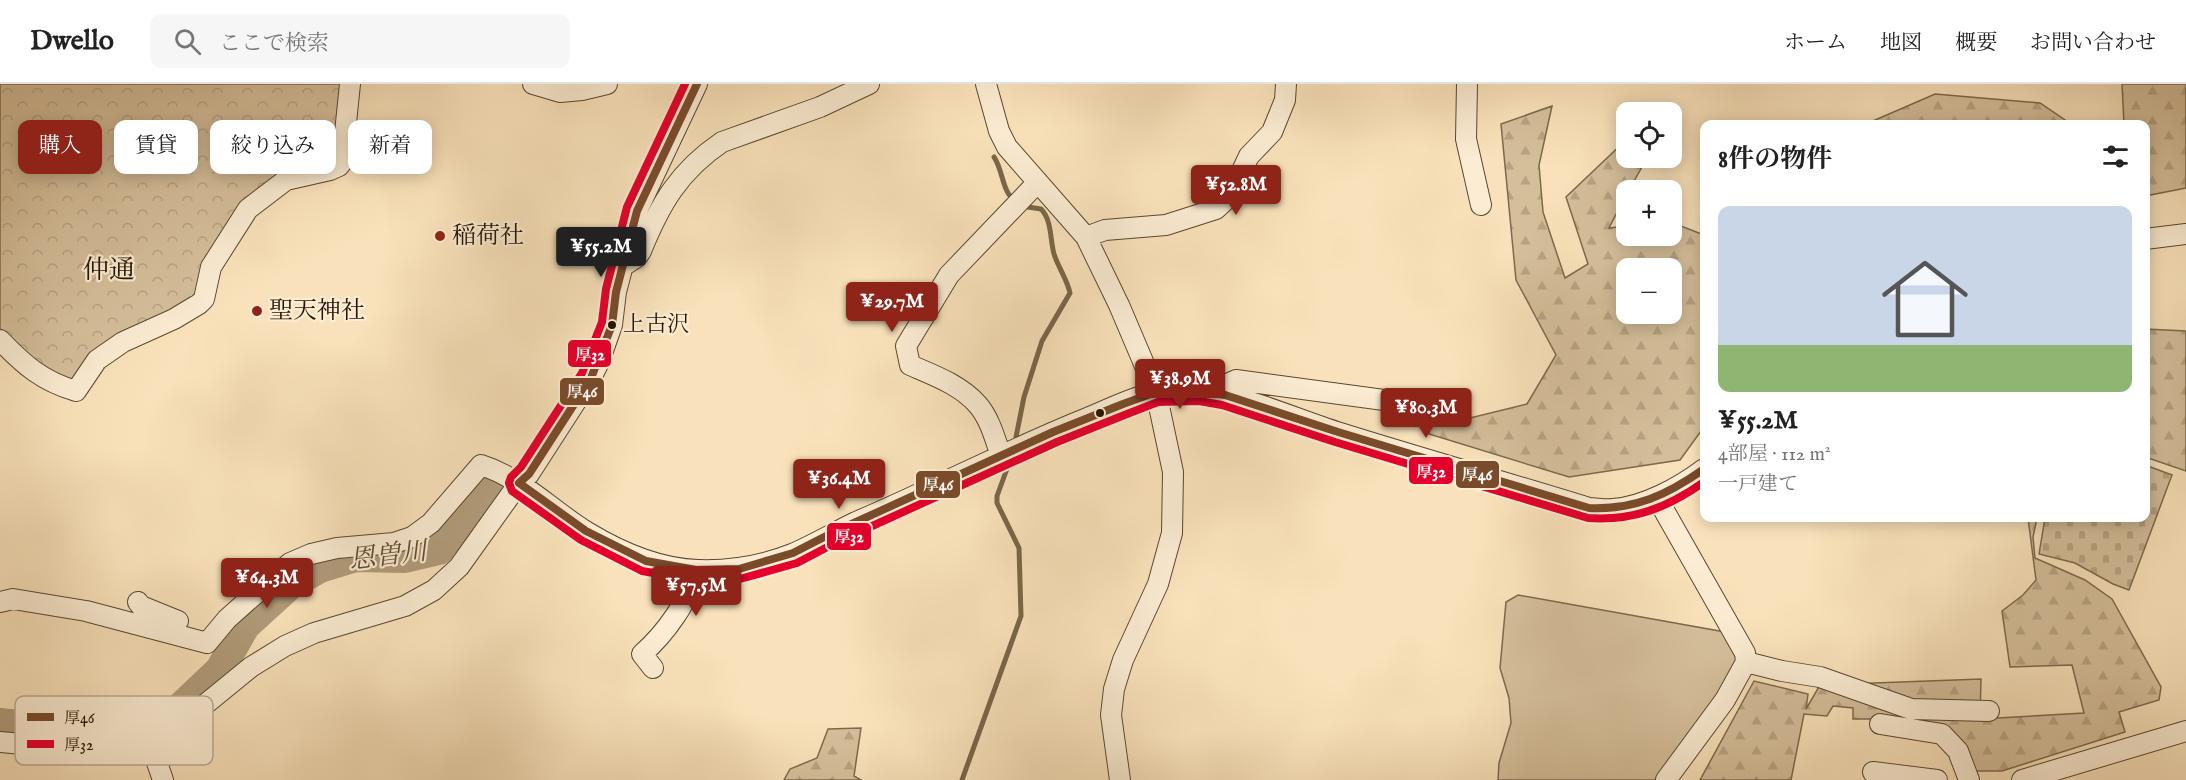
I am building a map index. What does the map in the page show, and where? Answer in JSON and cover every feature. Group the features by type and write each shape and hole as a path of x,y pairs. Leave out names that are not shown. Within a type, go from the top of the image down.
{"street":[{"path":"0,340 25,366 77,396 97,360 123,342 199,304 204,298 211,267 248,209 286,180 339,166 342,162 350,84"},
{"path":"533,84 560,92 607,84"},
{"path":"213,698 251,667 285,646 314,633 405,606 434,590 459,567 519,483 529,474 591,378 612,325 616,292 637,212 696,84"},
{"path":"623,266 637,257 641,251 656,214 679,181 711,150 722,142 820,107 869,84"},
{"path":"986,84 999,131 1007,147 1086,237 1119,304 1156,392 1173,472 1172,533 1158,584 1122,660 1114,689 1111,715 1120,780"},
{"path":"1086,237 1105,230 1166,225 1216,209 1230,196 1249,156 1272,132 1285,100 1286,84"},
{"path":"1467,84 1466,139 1481,194"},
{"path":"1001,456 978,404 945,381 910,365 906,346 948,275 1038,182"},
{"path":"2150,238 2186,234"},
{"path":"1210,392 1236,380 1421,405"},
{"path":"0,602 13,599 86,611 207,643 227,619 290,563 311,554 337,548 394,543 412,537 431,523 481,465 497,470 519,483 586,531 646,561 696,570 739,569 793,553 1053,432 1156,392 1190,390 1226,395 1338,432 1588,508 1614,509 1657,498 1700,472"},
{"path":"1657,498 1745,653 1746,662 1725,700 1666,780"},
{"path":"653,668 642,654 655,642 691,591 696,570"},
{"path":"138,602 141,606 178,621"},
{"path":"1746,662 1782,671 1845,681 1911,709 1989,711"},
{"path":"1881,724 1942,734 1958,752 1969,780"},
{"path":"2022,780 2186,731"},
{"path":"0,742 15,743"},
{"path":"158,765 163,780"},
{"path":"1873,772 1937,780"}],"green space":[{"path":"0,84 346,84 339,161 336,162 336,120 210,120 210,174 296,174 279,179 197,300 69,385 33,363 0,333"},
{"path":"2122,84 2186,84 2186,188 2150,195 2150,120 2124,120"},
{"path":"1935,94 2040,103 2065,120 1875,120"},
{"path":"1552,106 1539,165 1543,212 1565,278 1588,264 1566,197 1616,150 1616,168 1641,168 1635,180 1616,180 1616,214 1609,228 1616,227 1616,246 1682,246 1682,226 1700,233 1700,432 1680,460 1569,477 1429,434 1430,416 1462,420 1527,404 1556,355 1516,280 1501,124"},
{"path":"2150,329 2186,331 2186,471 2150,459"},
{"path":"2150,467 2172,475 2129,590 2075,563 2039,554 2044,522 2150,522"},
{"path":"2029,522 2036,522 2033,537 2035,558 2085,580 2112,599 2161,687 2159,700 2119,712 2125,732 2002,771 1972,771 1961,750 1872,719 1853,719 1853,708 1833,706 1827,716 1804,714 1791,780 1700,780 1754,681 1808,694 1806,709 1820,685 1981,679 1980,719 2084,713 2072,665 2010,667 2002,611 2023,595 2036,580"},
{"path":"1518,595 1725,632 1736,654 1734,669 1727,685 1704,720 1656,780 1498,780 1499,763 1511,723 1509,698 1500,668 1506,602"},
{"path":"861,728 854,776 861,780 784,780 790,769 817,758 828,729"}],"waterway":[{"path":"994,157 1007,191 1014,200"},
{"path":"1016,437 1024,397 1042,341 1070,293 1054,254 1045,214 1041,209 1021,206"},
{"path":"962,780 1021,616 1019,548 997,503 997,496 1008,466"},
{"name":"恩曽川","path":"193,696 220,670 245,626 290,585 320,568 356,557 405,558 439,550 491,485"},
{"name":"恩曽川","path":"0,723 15,724"}],"transit line":[{"name":"厚32","path":"685,84 627,207 606,289 602,322 582,373 509,483 512,491 581,540 642,571 695,580 740,579 797,563 837,542 1057,442 1158,402 1199,401 1222,405 1335,442 1588,518 1620,517 1649,511 1677,499 1700,485"},
{"name":"厚46","path":"697,84 637,211 616,292 612,325 591,378 529,474 519,483 586,531 646,561 696,570 739,569 793,553 1053,432 1156,392 1200,390 1225,395 1338,432 1589,508 1621,506 1650,499 1700,472"}],"place":[{"name":"稲荷社","path":"440,236"},
{"name":"聖天神社","path":"257,311"},
{"name":"上古沢","path":"612,325"}],"district":[{"name":"仲通","path":"109,270"}]}
